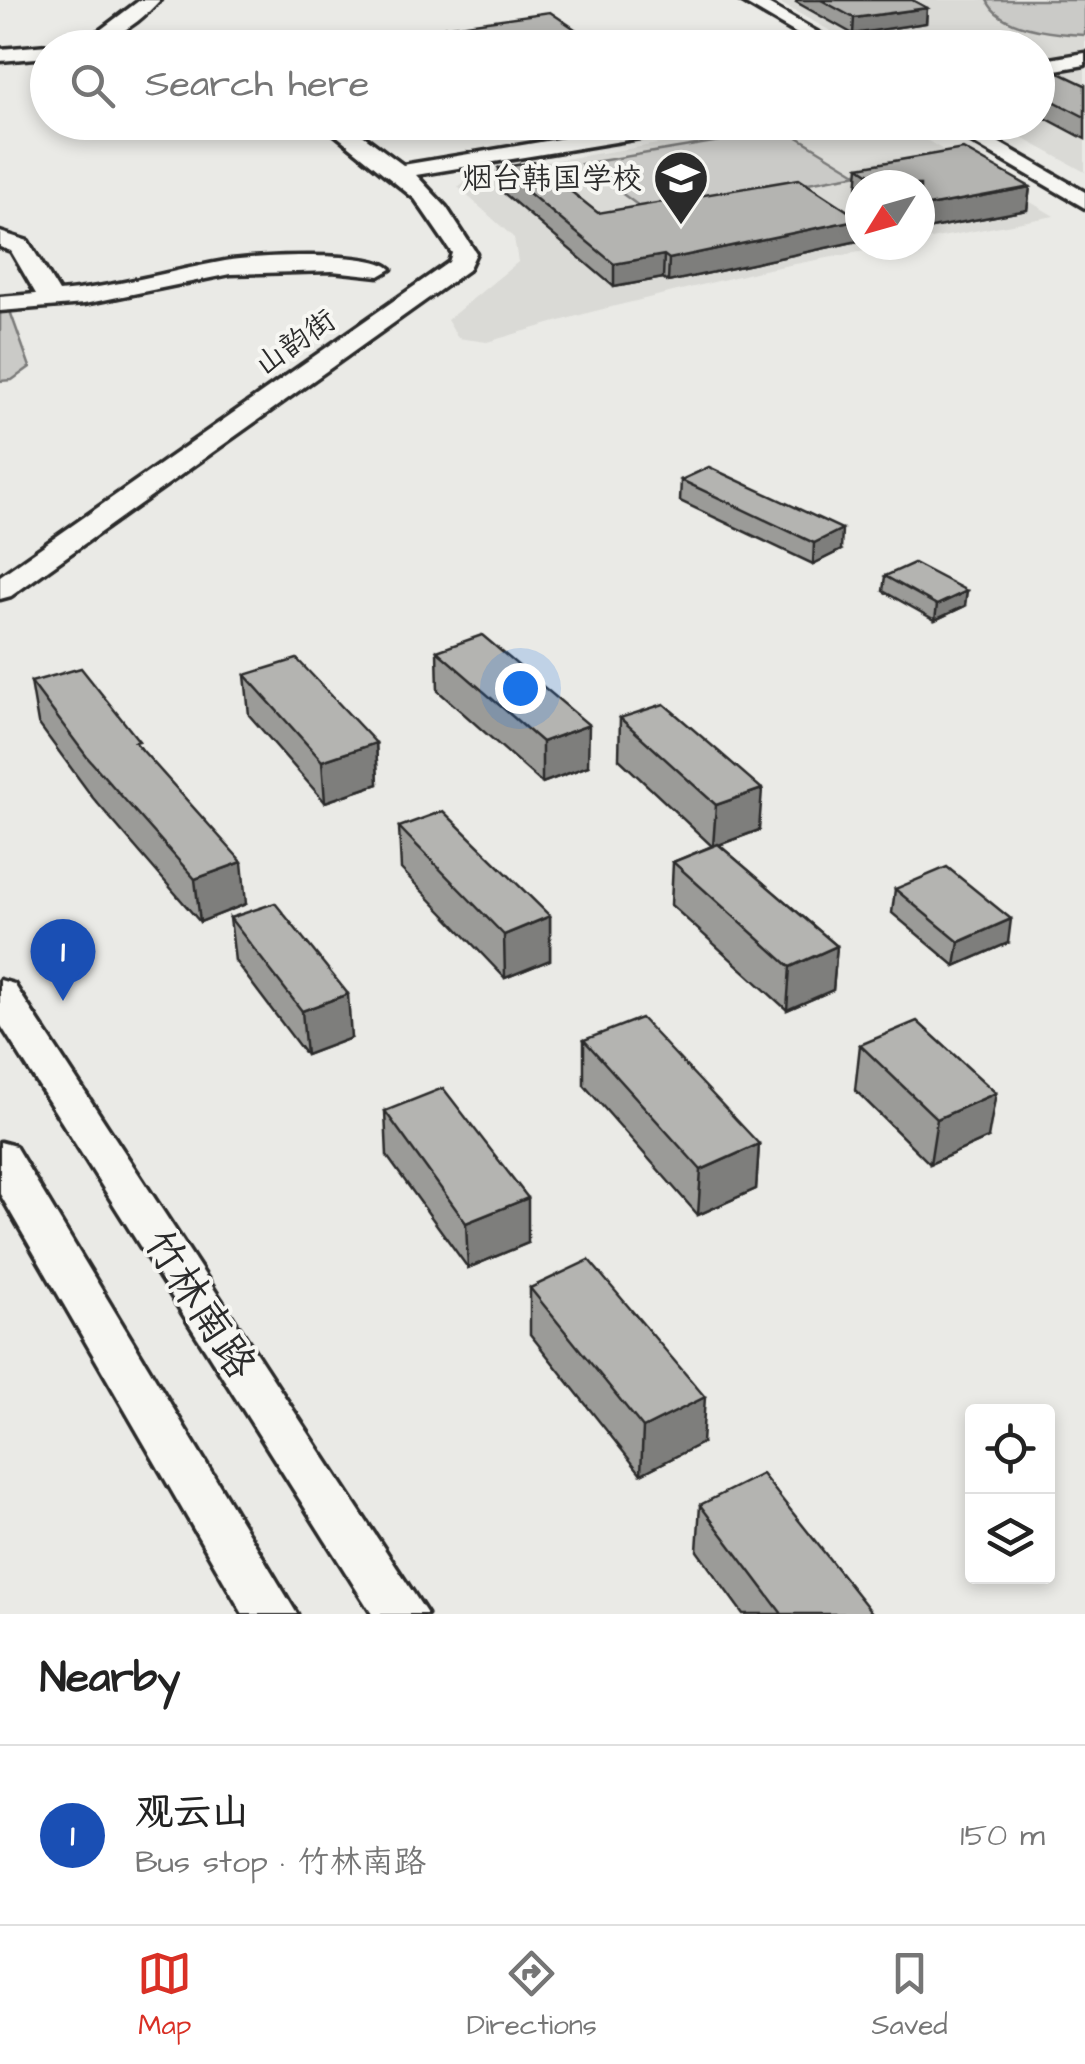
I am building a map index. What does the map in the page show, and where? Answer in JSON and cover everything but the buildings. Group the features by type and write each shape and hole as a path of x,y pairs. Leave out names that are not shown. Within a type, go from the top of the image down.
{"street":[{"path":"112,30 151,0"},
{"path":"727,0 781,30"},
{"path":"748,0 803,30"},
{"path":"0,55 30,52"},
{"path":"1055,64 1085,60"},
{"name":"山韵街","path":"0,590 460,265 464,253 451,226 403,171 357,140"},
{"path":"403,171 591,140"},
{"path":"978,140 1085,201"},
{"path":"1003,140 1085,187"},
{"path":"0,239 20,246 52,300"},
{"path":"0,304 84,297 230,267 332,264 379,269"},
{"name":"竹林南路","path":"0,993 401,1614"},
{"path":"0,1157 271,1614"}],"shaded area":[{"path":"987,0 1085,0 1085,35 1030,28 1003,18"},
{"path":"1085,0 1085,172 1026,140 1055,140 1055,30 829,30 778,2"},
{"name":"烟台韩国学校","path":"683,140 927,140 1054,216 935,238 935,170 845,170 845,255 763,270 487,342 458,338 447,320 518,262 514,238 458,187 476,173"},
{"path":"726,140 802,140 851,170 845,170 845,176 647,212 582,164"},
{"path":"0,306 10,311 30,367 12,380 0,381"}],"place":[{"name":"烟台韩国学校","path":"681,227"},
{"name":"观云山","path":"63,1001"}]}
